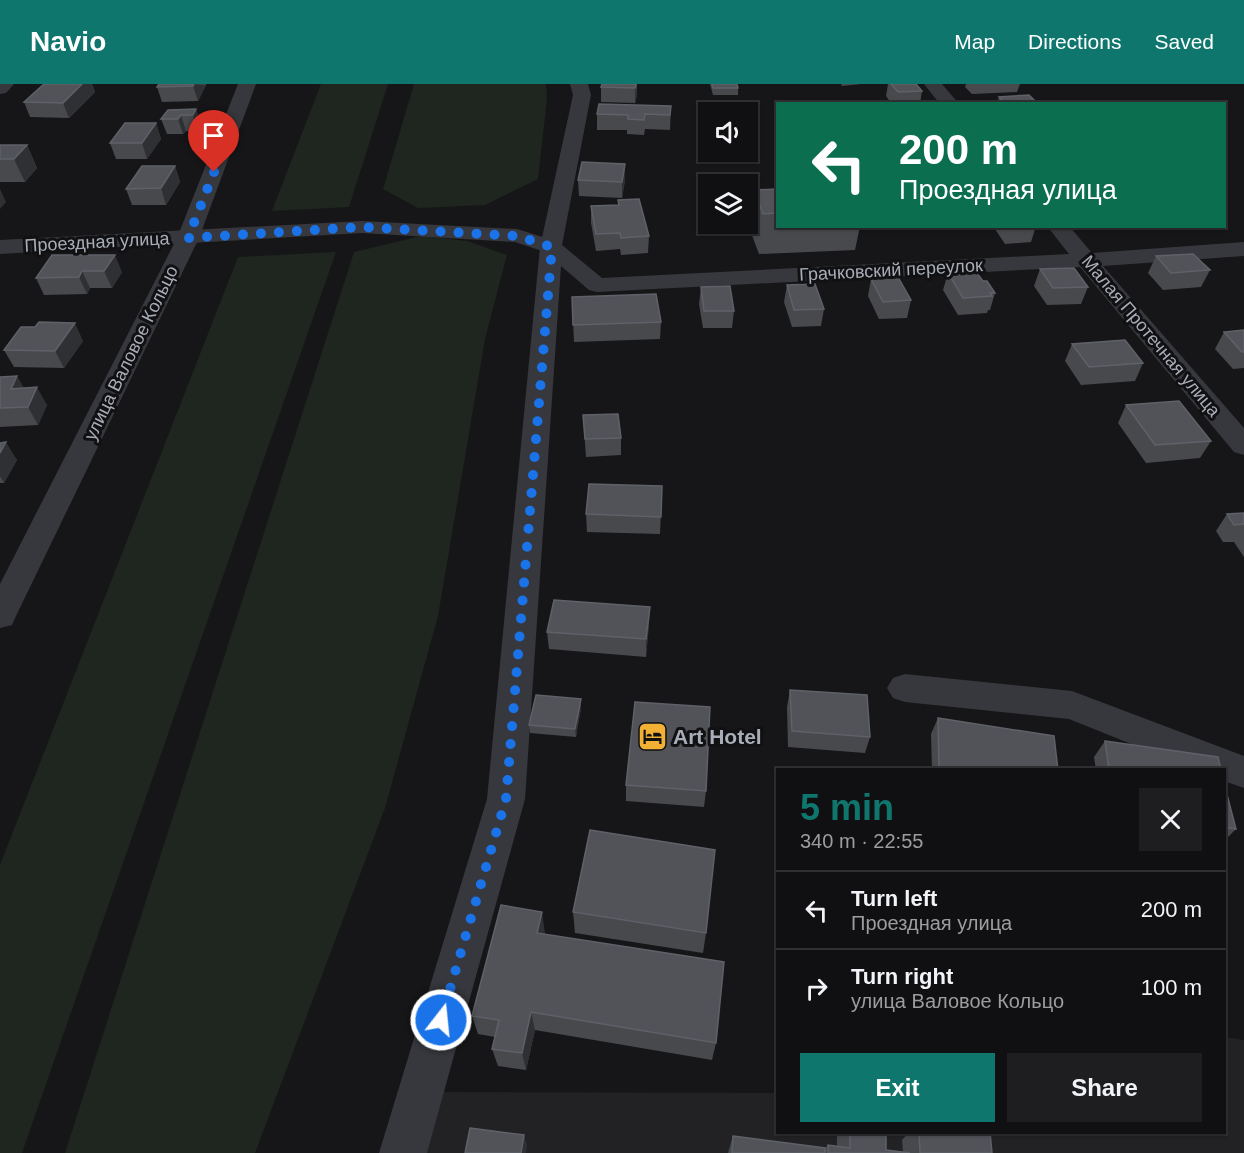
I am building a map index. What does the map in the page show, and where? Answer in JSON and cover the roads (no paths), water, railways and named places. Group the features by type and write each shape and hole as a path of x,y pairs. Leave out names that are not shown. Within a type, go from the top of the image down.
{"street":[{"path":"0,89 5,84"},
{"name":"улица Валовое Кольцо","path":"0,615 188,238 248,84"},
{"path":"403,1153 506,799 552,247 582,95 579,84"},
{"path":"933,84 948,102"},
{"name":"Проездная улица","path":"0,247 362,227 517,236 552,247"},
{"name":"Малая Протечная улица","path":"1059,228 1244,446"},
{"name":"Грачковский переулок","path":"552,247 597,285 1087,260 1244,249"},
{"path":"905,688 1072,705 1244,772"}],"place":[{"name":"Art Hotel","path":"652,737"}]}
